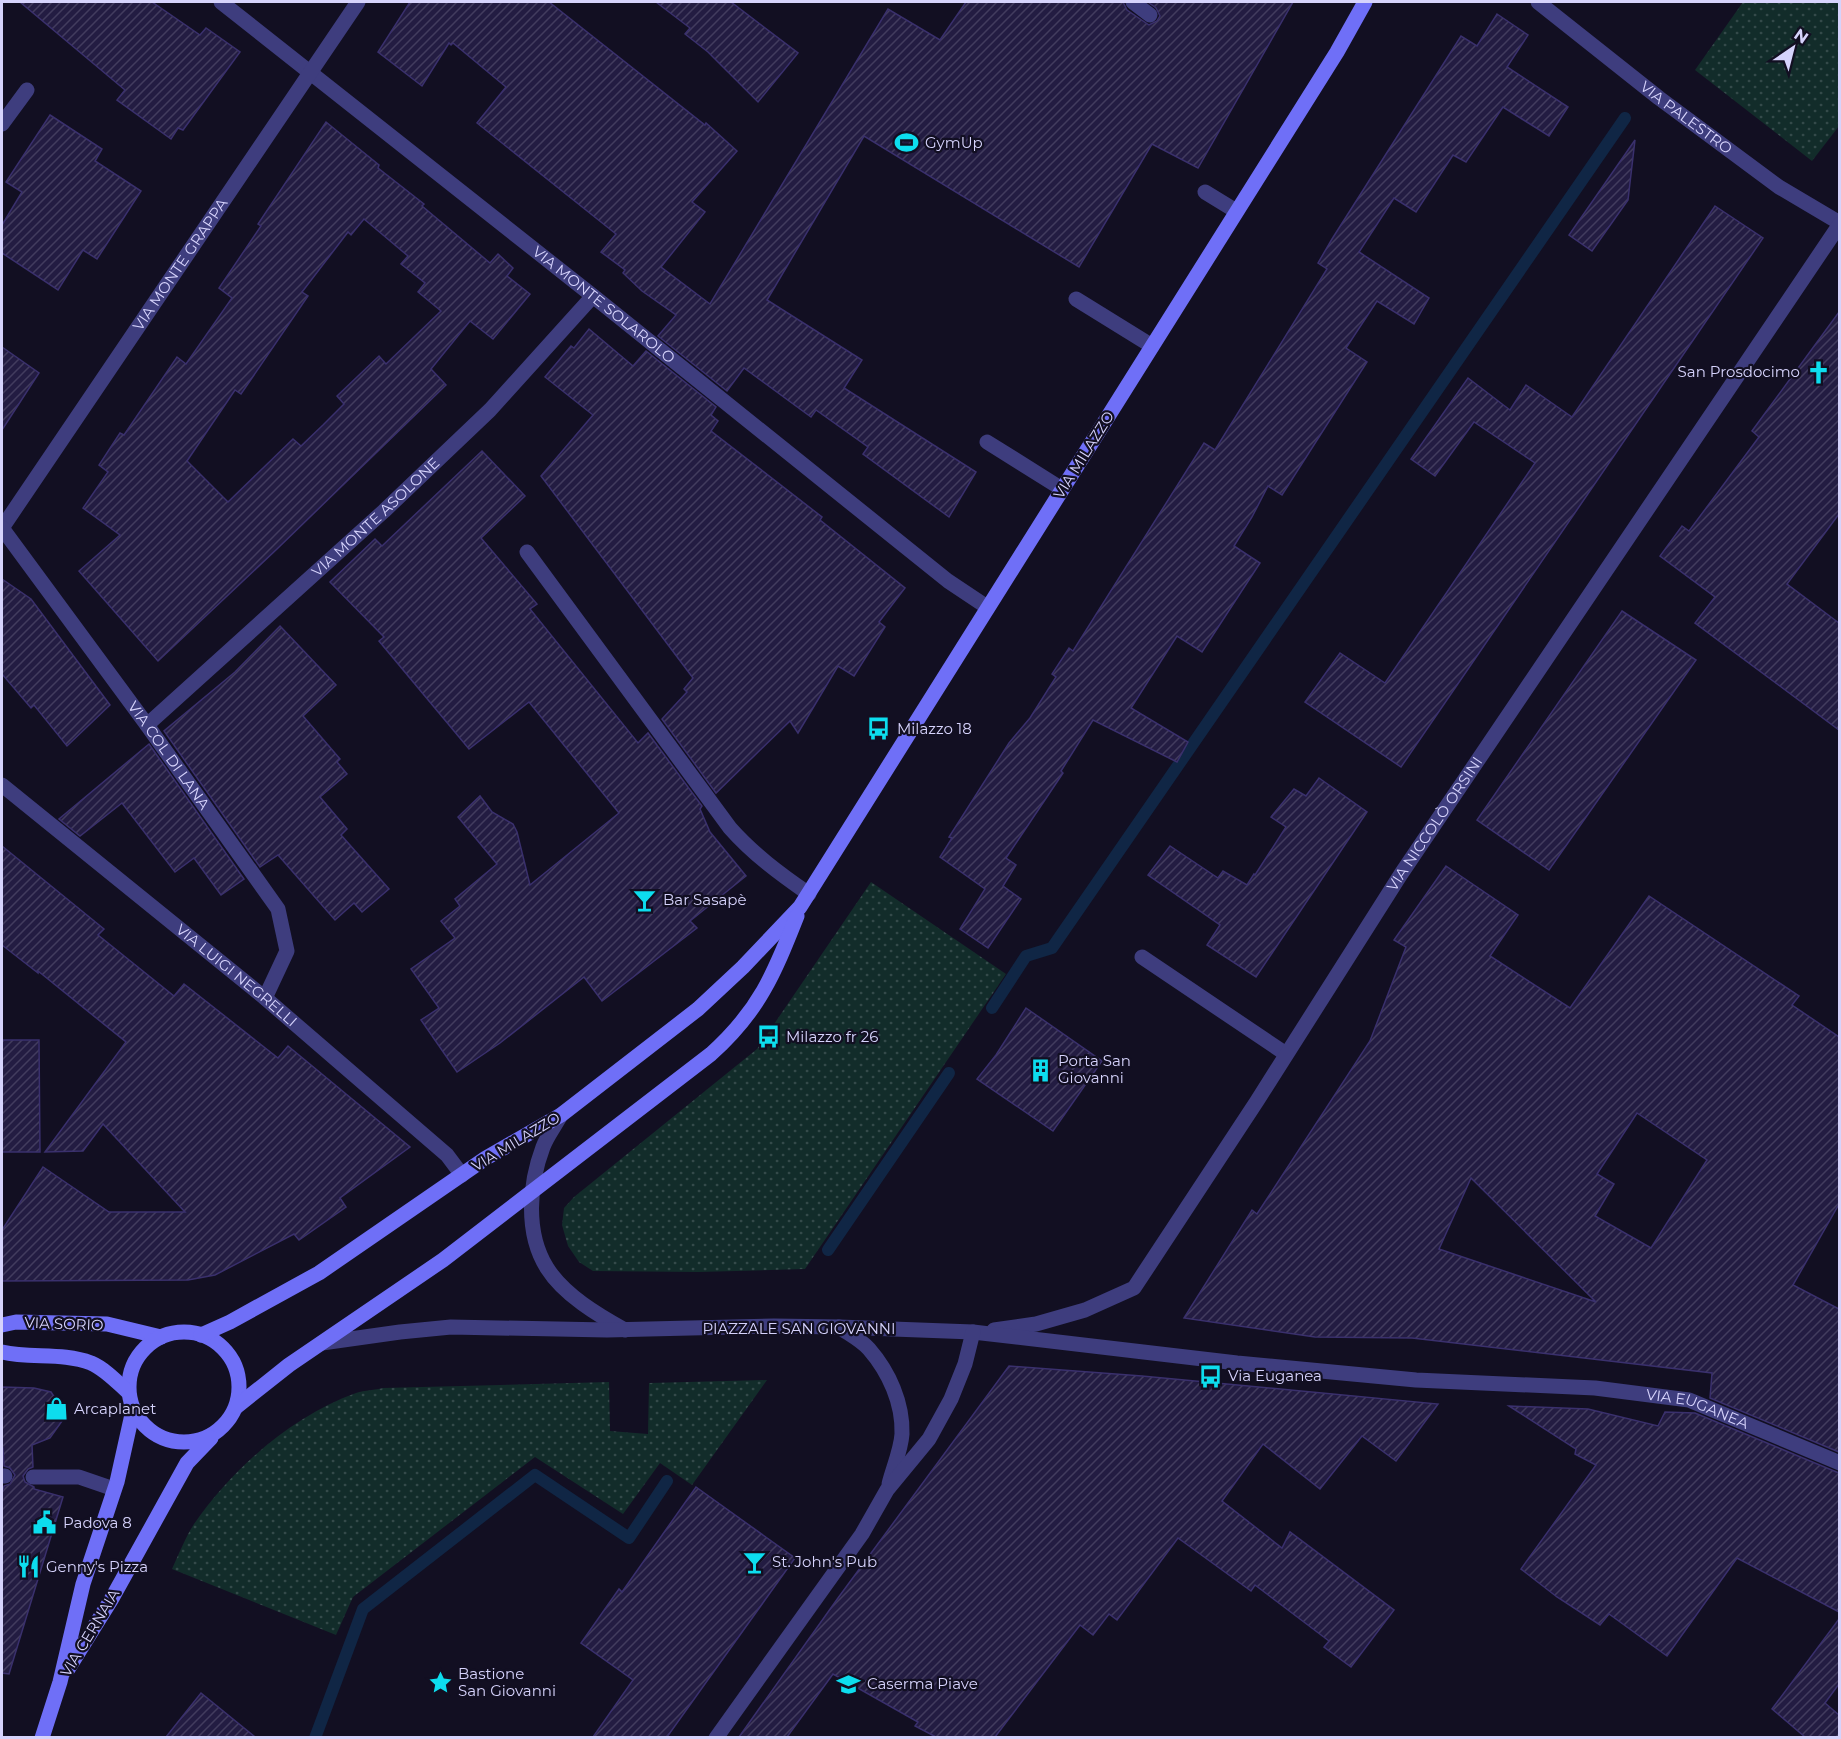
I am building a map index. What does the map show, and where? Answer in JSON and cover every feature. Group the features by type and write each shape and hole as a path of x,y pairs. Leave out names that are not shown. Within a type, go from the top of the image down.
{"main road":[{"name":"VIA MILAZZO","path":"322,1343 443,1260 711,1054 734,1033 757,1004 775,970 804,901 1337,52 1365,2"},
{"name":"VIA MILAZZO","path":"201,1335 230,1322 319,1273 486,1158 561,1115 698,1009 743,967 804,901"},
{"name":"VIA SORIO","path":"2,1326 16,1322 107,1324 161,1337"},
{"path":"215,1433 197,1441 178,1442 160,1437 144,1426 133,1410 129,1392 130,1375 136,1359 146,1346 174,1332 188,1332 215,1341 226,1351 239,1378 240,1393 236,1407"},
{"name":"PIAZZALE SAN GIOVANNI","path":"215,1433 231,1418 236,1407 289,1365 322,1343"},
{"path":"2,1352 18,1356 70,1358 92,1364 129,1392"},
{"name":"VIA CERNAIA","path":"42,1737 60,1682 83,1584 114,1489 133,1410"},
{"name":"VIA CERNAIA","path":"60,1682 111,1600 188,1463 215,1433"}],"street":[{"name":"VIA MONTE SOLAROLO","path":"221,2 948,581 987,607"},
{"name":"VIA MONTE GRAPPA","path":"2,528 358,2"},
{"path":"1133,2 1150,15"},
{"name":"VIA PALESTRO","path":"1538,2 1659,98 1779,187 1839,224"},
{"path":"2,124 27,90"},
{"path":"1205,192 1236,211"},
{"name":"VIA NICCOLÒ ORSINI","path":"973,1332 1036,1324 1085,1310 1134,1288 1257,1101 1408,864 1839,224"},
{"name":"VIA MONTE ASOLONE","path":"147,725 384,511 490,411 593,296"},
{"path":"1076,299 1152,346"},
{"path":"987,442 1062,489"},
{"name":"VIA COL DI LANA","path":"2,528 147,725 278,909 286,951 265,998"},
{"path":"527,552 730,828 804,901"},
{"name":"VIA LUIGI NEGRELLI","path":"2,785 265,998 439,1148 462,1175"},
{"path":"1142,957 1286,1054"},
{"path":"561,1115 543,1146 532,1192 537,1249 547,1269 581,1302 625,1330"},
{"name":"PIAZZALE SAN GIOVANNI","path":"322,1343 450,1327 625,1330 774,1326 973,1332"},
{"path":"839,1327 868,1347 889,1378 901,1413 902,1436 887,1490"},
{"path":"716,1737 862,1534 887,1490 929,1439 951,1399 965,1364 973,1332"},
{"name":"VIA EUGANEA","path":"973,1332 1416,1380 1595,1388 1689,1400 1839,1463"},
{"path":"33,1477 79,1477 114,1489"}],"green space":[{"path":"1743,2 1839,2 1839,126 1812,161 1695,70"},
{"path":"871,882 1006,974 805,1269 698,1272 593,1271 579,1262 568,1246 562,1225 564,1208 574,1197 757,1049"},
{"path":"767,1380 692,1485 660,1463 623,1514 535,1457 353,1597 336,1635 172,1569 194,1524 227,1483 246,1464 266,1446 309,1415 356,1393 383,1388 609,1382 610,1431 648,1434 649,1383"}],"building":[{"path":"20,2 152,2 200,35 206,28 240,52 183,130 178,128 171,139 117,100 125,90"},
{"path":"410,2 549,2 705,125 706,123 737,151 692,202 705,212 661,267 710,304 888,9 940,40 966,2 1123,2 1127,10 1149,25 1157,21 1160,16 1156,8 1148,2 1293,2 1198,168 1152,144 1079,267 864,136 767,300 862,360 844,388 976,472 949,517 863,454 868,447 816,410 811,417 744,368 727,391 658,336 676,315 642,291 623,273 625,270 601,252 616,234 477,123 506,87 453,43 451,45 449,43 422,86 378,52"},
{"path":"656,2 731,2 798,53 758,102 708,52 685,34 690,28"},
{"path":"1497,14 1528,35 1507,67 1568,107 1549,136 1503,107 1466,162 1453,155 1416,212 1394,198 1359,252 1429,298 1414,324 1377,301 1346,348 1367,362 1282,495 1268,486 1234,546 1260,563 1202,652 1177,636 1131,708 1188,742 1177,762 1093,720 1061,771 1063,773 1006,858 1016,865 1003,886 1021,899 988,948 960,929 985,889 940,857 952,838 949,837 1009,743 1030,718 1056,677 1052,674 1069,648 1073,651 1204,443 1215,450 1327,269 1318,263 1332,239 1461,36 1477,46"},
{"path":"50,115 102,149 95,161 141,191 97,259 83,250 58,290 2,253 2,225 22,192 6,182"},
{"path":"326,122 379,165 378,168 424,204 422,206 490,263 498,254 513,268 507,276 530,294 493,339 470,321 431,369 446,385 158,661 79,571 120,535 83,508 108,472 99,465 120,433 124,435 177,357 186,364 232,298 219,288 261,226 258,224","holes":["364,219 408,256 401,264 425,283 418,292 441,311 386,364 379,356 337,396 344,404 323,425 301,446 293,439 228,502 187,461 235,390 241,394 308,296 302,292 348,232 351,235"]},
{"path":"1635,140 1628,200 1592,251 1569,235"},
{"path":"1715,206 1763,238 1401,767 1305,702 1340,653 1385,683 1535,463 1474,422 1435,476 1411,459 1468,378 1510,410 1526,385 1572,417"},
{"path":"1839,312 1839,514 1787,584 1839,623 1839,730 1695,623 1715,597 1660,556 1682,526 1689,531 1759,437 1752,431"},
{"path":"589,329 633,366 646,351 716,407 711,415 718,421 711,431 822,517 820,520 905,588 879,622 885,627 854,676 838,666 798,733 790,721 716,793 662,719 687,692 684,689 693,678 541,476 593,415 545,377"},
{"path":"2,347 39,373 2,430"},
{"path":"482,451 525,496 481,538 537,604 530,609 638,743 648,733 702,806 700,809 710,832 746,876 690,921 697,928 602,1001 584,977 500,1043 457,1072 421,1020 439,1008 411,969 455,938 441,921 460,906 455,899 497,864 458,817 480,796 492,812 513,824 530,885 619,813 529,702 469,749 379,641 384,637 330,582 375,539 382,546"},
{"path":"2,579 31,599 110,705 67,746 34,705 31,708 2,674"},
{"path":"1622,611 1696,660 1549,870 1477,820"},
{"path":"280,626 336,685 303,716 340,759 337,762 347,774 320,797 347,829 341,835 389,889 362,912 354,903 335,920 278,855 260,867 164,731 235,672"},
{"path":"149,744 244,879 221,895 194,858 175,872 122,803 80,836 59,819"},
{"path":"1319,778 1367,812 1256,977 1207,945 1220,925 1148,875 1170,846 1218,878 1223,871 1247,885 1286,827 1271,817 1294,789 1306,796"},
{"path":"2,846 104,929 98,935 174,996 184,984 278,1058 288,1046 410,1147 340,1198 346,1207 299,1240 294,1234 215,1275 188,1280 2,1281 2,1230 43,1167 109,1212 185,1212 103,1124 83,1151 45,1152 126,1042 2,945"},
{"path":"1446,866 1518,915 1490,956 1570,1008 1649,896 1799,996 1792,1005 1839,1037 1839,1204 1793,1285 1839,1309 1839,1452 1710,1398 1712,1373 1412,1338 1315,1337 1184,1318 1252,1210 1257,1214 1370,1041 1406,947 1394,940","holes":["1637,1113 1707,1160 1651,1248 1595,1216 1614,1184 1597,1174","1471,1178 1596,1302 1439,1249"]},
{"name":"Porta San Giovanni","path":"1026,1008 1102,1061 1053,1131 977,1079 996,1055"},
{"path":"2,1040 39,1040 40,1152 2,1152"},
{"path":"1009,1366 1438,1404 1396,1461 1362,1436 1320,1489 1263,1444 1222,1501 1282,1548 1290,1532 1394,1610 1351,1667 1324,1647 1329,1641 1255,1585 1251,1591 1178,1538 1117,1620 1109,1614 1093,1635 1080,1625 995,1737 936,1737 915,1726 918,1722 833,1674 787,1737 739,1737 838,1598"},
{"path":"2,1387 34,1388 51,1392 61,1407 62,1421 50,1438 32,1445 33,1467 28,1469 23,1476 25,1482 34,1489 63,1497 9,1674 2,1673 2,1493 4,1486 10,1484 15,1475 10,1468 4,1466"},
{"path":"1509,1406 1588,1409 1658,1426 1665,1412 1695,1413 1839,1473 1839,1612 1737,1558 1667,1656 1609,1614 1600,1625 1557,1597 1521,1569 1596,1465 1575,1454 1576,1449"},
{"path":"696,1487 795,1558 667,1737 593,1737 633,1680 581,1643 619,1589 622,1592"},
{"path":"1839,1619 1839,1684 1825,1703 1839,1715 1839,1737 1805,1737 1772,1709"},
{"path":"201,1693 255,1737 166,1737"}],"waterway":[{"path":"992,1008 1026,956 1052,948 1625,118"},
{"path":"828,1250 949,1073"},
{"path":"315,1738 363,1609 535,1475 629,1538 667,1481"}],"place":[{"name":"GymUp","path":"907,143"},
{"name":"San Prosdocimo","path":"1818,372"},
{"name":"Milazzo 18","path":"879,729"},
{"name":"Bar Sasapè","path":"645,900"},
{"name":"Milazzo fr 26","path":"768,1037"},
{"name":"Porta San Giovanni","path":"1040,1070"},
{"name":"Via Euganea","path":"1210,1376"},
{"name":"Arcaplanet","path":"56,1409"},
{"name":"Padova 8","path":"45,1523"},
{"name":"St. John's Pub","path":"754,1562"},
{"name":"Genny's Pizza","path":"28,1567"},
{"name":"Bastione San Giovanni","path":"440,1683"},
{"name":"Caserma Piave","path":"849,1684"}]}
